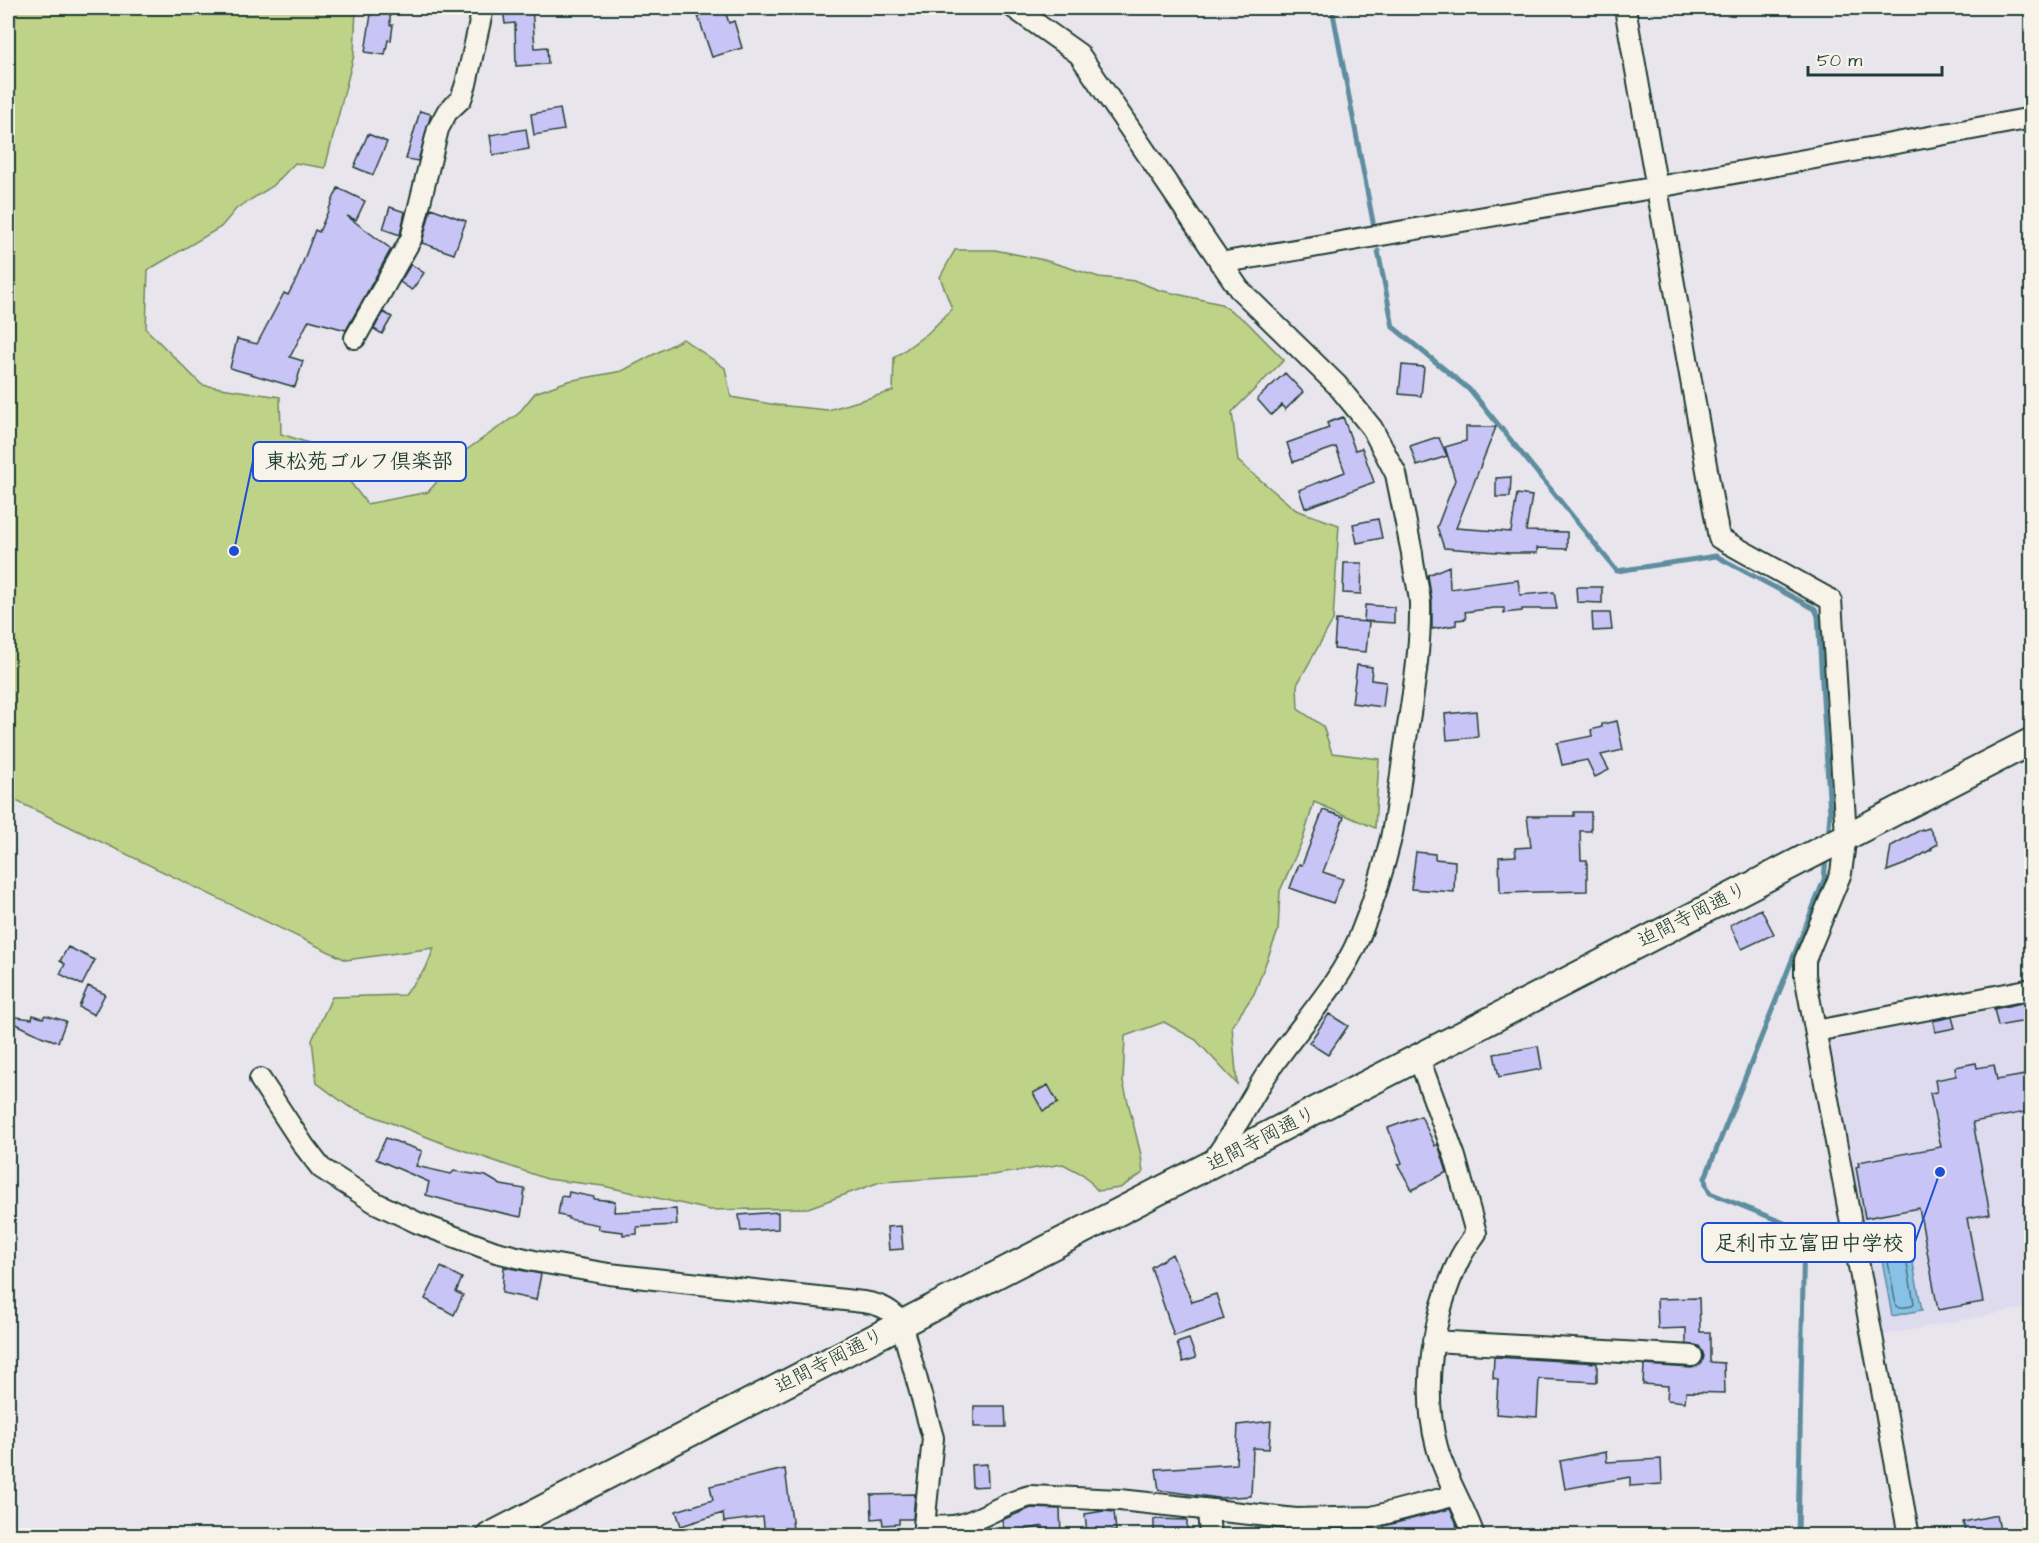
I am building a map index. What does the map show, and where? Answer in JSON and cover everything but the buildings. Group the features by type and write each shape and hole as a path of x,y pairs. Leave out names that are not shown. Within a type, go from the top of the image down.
{"street":[{"path":"355,338 411,239 438,129 447,112 461,99 483,8"},
{"path":"1014,8 1078,54 1239,288 1336,385 1372,428 1396,474 1420,601 1417,666 1391,838 1358,940 1335,980 1273,1065 1248,1104 1232,1135 1210,1164"},
{"path":"1625,8 1719,538 1831,600 1846,835 1841,873 1805,960 1805,975 1909,1536"},
{"path":"1220,263 1658,188 2031,118"},
{"name":"迫間寺岡通り","path":"490,1536 2031,741"},
{"path":"1816,1031 2031,989"},
{"path":"1418,1056 1455,1156 1476,1233 1459,1260 1433,1341 1430,1405 1437,1448 1474,1536"},
{"path":"260,1079 321,1168 376,1203 418,1223 496,1252 534,1262 609,1274 877,1304 895,1314 901,1323 933,1438 924,1531 963,1524 1017,1499 1030,1496 1120,1500 1208,1510 1299,1527 1372,1517 1456,1495"},
{"path":"1433,1341 1692,1356"},
{"path":"1208,1510 1210,1536"}],"shaded area":[{"path":"2031,998 2031,1307 1879,1336 1824,1037"}],"green space":[{"path":"8,8 356,8 354,55 325,168 295,163 273,186 237,208 221,227 148,270 146,329 202,385 280,397 281,434 324,448 367,504 428,492 462,453 518,414 535,393 568,381 622,371 683,339 725,368 731,397 777,405 828,410 893,391 894,358 928,333 952,309 940,277 955,250 995,250 1044,260 1099,277 1136,281 1159,290 1221,304 1247,322 1284,360 1232,412 1238,461 1296,510 1339,525 1333,620 1297,685 1298,709 1323,726 1332,753 1379,759 1375,828 1314,802 1303,839 1280,891 1278,931 1254,994 1232,1026 1237,1084 1196,1040 1164,1022 1125,1036 1123,1082 1141,1155 1143,1173 1120,1188 1098,1191 1084,1175 1063,1164 992,1175 880,1182 808,1208 710,1210 603,1186 547,1179 445,1144 348,1106 317,1083 312,1040 332,997 404,995 426,968 434,948 346,960 8,797"}],"water":[{"path":"1909,1243 1922,1310 1892,1316 1880,1248"}],"waterway":[{"path":"1332,8 1373,222"},
{"path":"1378,251 1393,327 1471,391 1617,571 1716,556 1815,609 1818,616 1830,814 1828,839"},
{"path":"1798,1536 1804,1231 1710,1193 1705,1178 1824,880 1826,857"}],"place":[{"name":"東松苑ゴルフ倶楽部","path":"234,551"},
{"name":"足利市立富田中学校","path":"1940,1172"}]}
